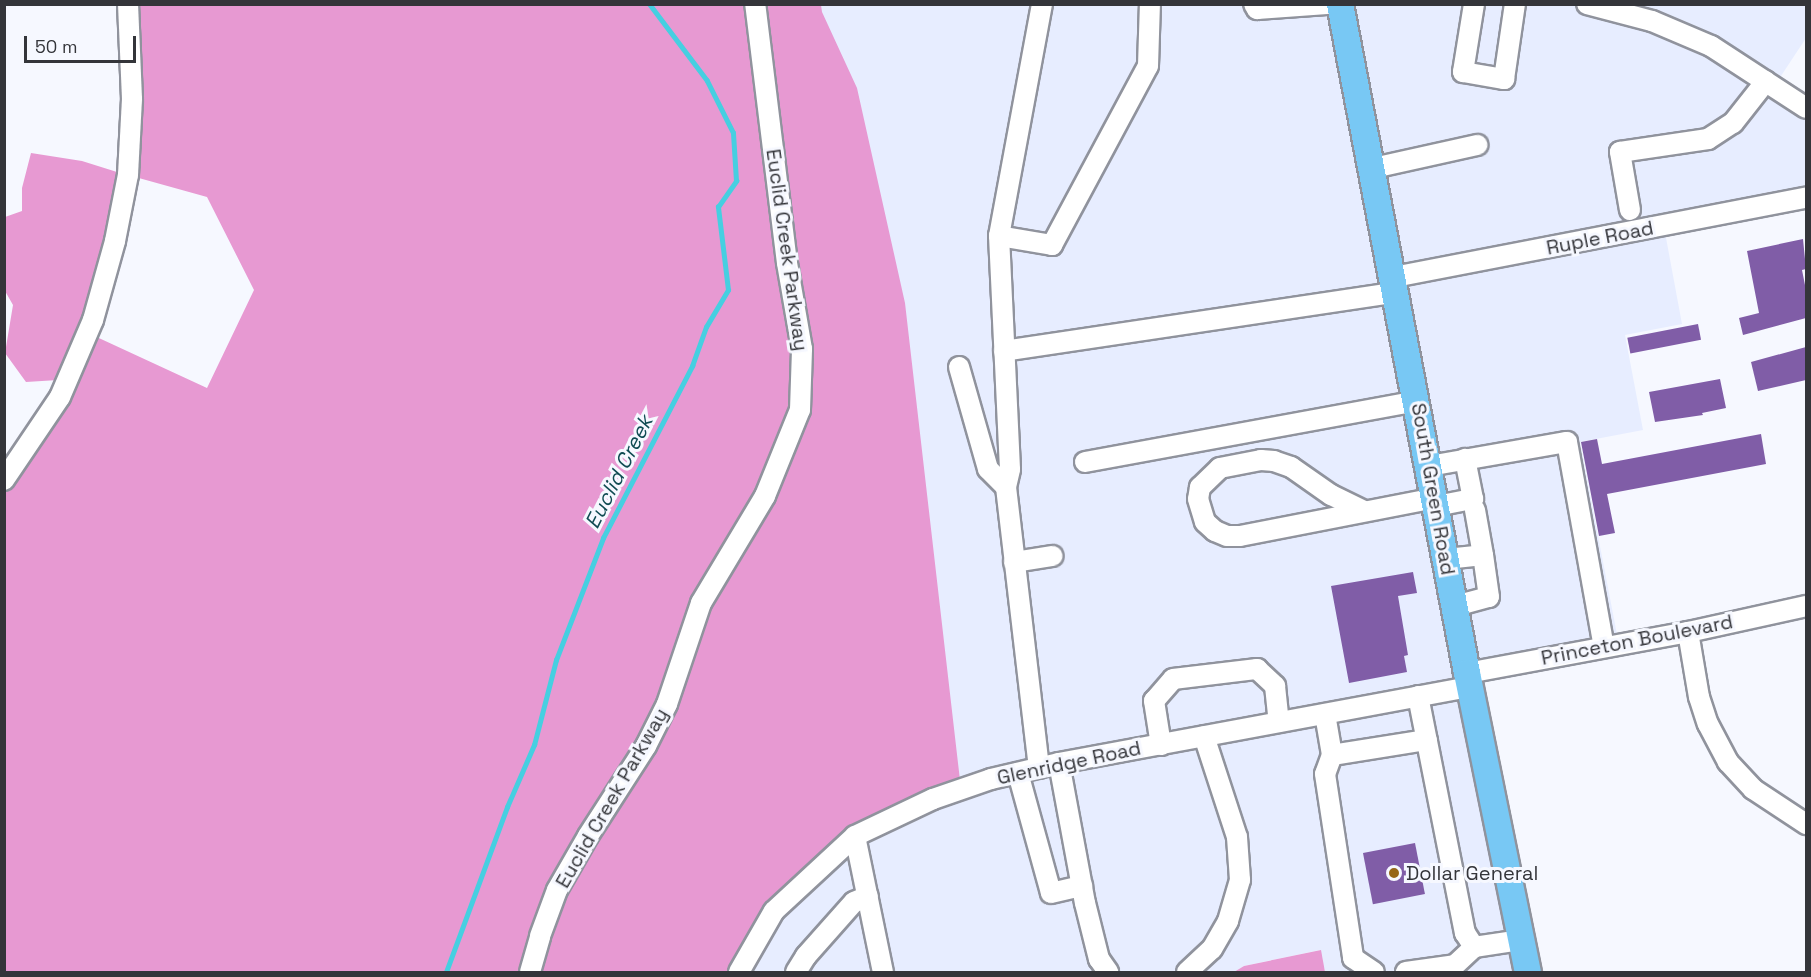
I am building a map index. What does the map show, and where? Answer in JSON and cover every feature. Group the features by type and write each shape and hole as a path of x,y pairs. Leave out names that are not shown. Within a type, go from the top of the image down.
{"main road":[{"name":"South Green Road","path":"1340,4 1469,680 1528,972"}],"street":[{"path":"4,480 60,397 93,320 115,241 128,175 132,99 129,4"},
{"name":"Euclid Creek Parkway","path":"530,972 557,890 651,735 667,704 701,603 765,496 800,410 802,349 787,263 755,4"},
{"path":"1039,768 1006,487 1010,469 999,236 1042,4"},
{"path":"999,236 1052,245 1148,66 1150,4"},
{"path":"1254,4 1257,9 1327,4"},
{"path":"1474,4 1462,72 1503,79 1515,4"},
{"path":"1587,4 1621,12 1683,33 1732,58 1806,108"},
{"path":"1630,210 1620,152 1708,138 1733,123 1766,81"},
{"path":"1372,168 1478,145"},
{"name":"Ruple Road","path":"1004,351 1395,285 1806,198"},
{"path":"959,367 988,468 1006,487"},
{"path":"1085,462 1417,401"},
{"path":"1429,466 1567,442 1604,647"},
{"path":"1364,511 1331,495 1291,467 1274,461 1261,460 1220,468 1209,475 1200,487 1198,499 1205,522 1215,531 1227,536 1240,536 1364,511 1473,499 1465,459"},
{"path":"1455,606 1489,597 1474,510"},
{"path":"1446,560 1483,555"},
{"path":"1014,562 1053,556"},
{"name":"Princeton Boulevard","path":"1469,680 1604,647 1688,632 1806,606"},
{"path":"1688,632 1699,697 1708,724 1728,762 1753,789 1806,824"},
{"path":"1161,745 1154,700 1173,679 1257,669 1275,686 1279,722"},
{"name":"Glenridge Road","path":"739,972 774,911 855,836 933,799 1018,772 1419,696 1469,680"},
{"path":"1419,696 1465,933 1474,947"},
{"path":"1325,714 1332,755 1325,774 1353,958 1374,972"},
{"path":"1187,972 1212,948 1228,921 1239,880 1237,837 1204,736"},
{"path":"1332,755 1427,740"},
{"path":"1059,764 1082,886 1099,959 1108,972"},
{"path":"1018,772 1051,893 1082,886"},
{"path":"855,836 883,972"},
{"path":"796,972 806,956 854,902 868,896"},
{"path":"1406,972 1455,966 1474,947 1521,940"}],"shaded area":[{"path":"129,5 821,5 822,12 857,88 905,303 961,789 855,836 774,911 739,972 5,972 5,480 88,333 207,388 254,290 207,197 128,175"},
{"path":"821,5 1806,5 1806,38 1779,79 1806,108 1806,198 1664,227 1682,324 1625,335 1643,430 1580,442 1619,645 1467,673 1528,972 1325,972 1320,950 1244,966 1234,972 739,972"},
{"path":"31,153 82,161 117,172 100,271 58,380 26,382 5,353 13,305 5,291 5,217 22,211 22,188"},
{"path":"1321,950 1325,972 1234,972 1244,966"}],"building":[{"path":"1803,239 1806,269 1802,270 1806,290 1806,318 1743,335 1739,318 1759,313 1747,251"},
{"path":"1698,324 1701,340 1630,353 1627,338"},
{"path":"1806,347 1806,380 1758,391 1751,362"},
{"path":"1720,379 1726,408 1702,413 1703,415 1655,422 1649,392"},
{"path":"1761,434 1766,464 1607,494 1615,533 1599,536 1581,442 1597,439 1602,464"},
{"path":"1413,572 1417,593 1398,596 1408,655 1404,656 1407,672 1349,683 1331,586"},
{"name":"Dollar General","path":"1415,843 1425,894 1373,904 1363,853"}],"waterway":[{"name":"Euclid Creek","path":"446,972 507,807 534,745 556,660 603,538 692,366 706,327 728,290 718,207 736,181 733,133 707,81 649,4"}],"place":[{"name":"Dollar General","path":"1394,873"}]}
